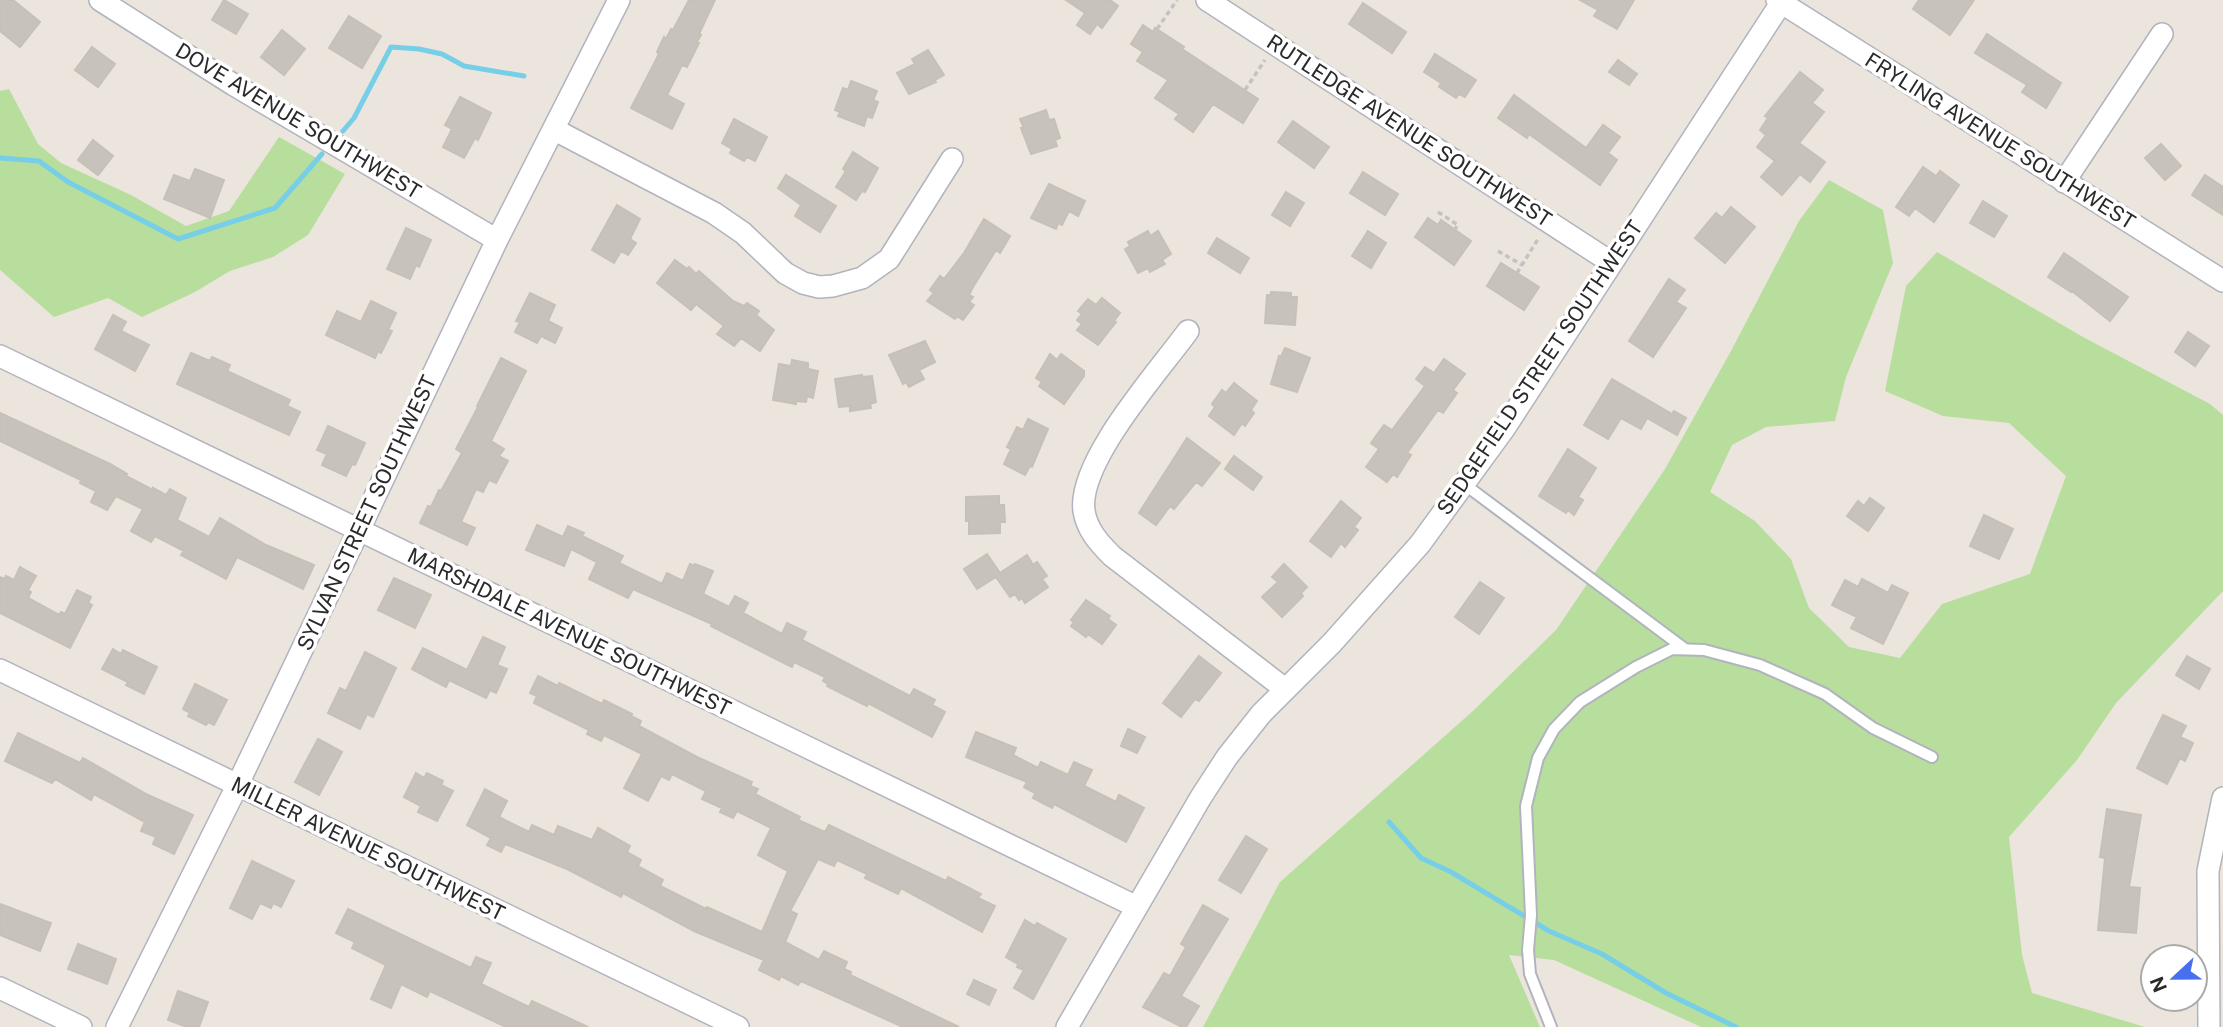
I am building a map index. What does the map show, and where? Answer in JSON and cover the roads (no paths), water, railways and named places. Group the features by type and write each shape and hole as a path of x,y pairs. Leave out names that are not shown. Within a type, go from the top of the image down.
{"street":[{"name":"DOVE AVENUE SOUTHWEST","path":"100,0 234,85 497,240"},
{"name":"SYLVAN STREET SOUTHWEST","path":"117,1027 237,786 497,240 619,0"},
{"name":"RUTLEDGE AVENUE SOUTHWEST","path":"1206,0 1612,263"},
{"name":"FRYLING AVENUE SOUTHWEST","path":"1779,1 2223,281"},
{"name":"SEDGEFIELD STREET SOUTHWEST","path":"1067,1027 1227,757 1261,714 1332,643 1420,544 1464,484 1504,429 1779,1"},
{"path":"2064,181 2162,34"},
{"path":"555,130 714,213 743,233 785,273 803,283 819,287 862,278 889,260 952,159"},
{"path":"1188,331 1114,430 1093,464 1086,481 1084,511 1095,540 1112,556 1286,690"},
{"name":"MARSHDALE AVENUE SOUTHWEST","path":"0,356 1137,907"},
{"name":"MILLER AVENUE SOUTHWEST","path":"0,670 738,1027"},
{"path":"2212,1026 2208,871 2223,798"},
{"path":"0,988 81,1027"}],"lane":[{"path":"1464,484 1685,649"},
{"path":"1551,1027 1530,974 1528,950 1531,915 1526,806 1538,758 1554,729 1580,702 1636,667 1672,649 1704,650 1770,670 1825,694 1873,728 1932,757"}],"waterway":[{"path":"343,131 354,118 391,47 442,54 464,66 524,76"},
{"path":"0,158 39,161 68,182 178,239 275,208 322,154"},
{"path":"1389,822 1421,858 1451,872 1549,931 1602,954 1666,993 1736,1027"}]}
